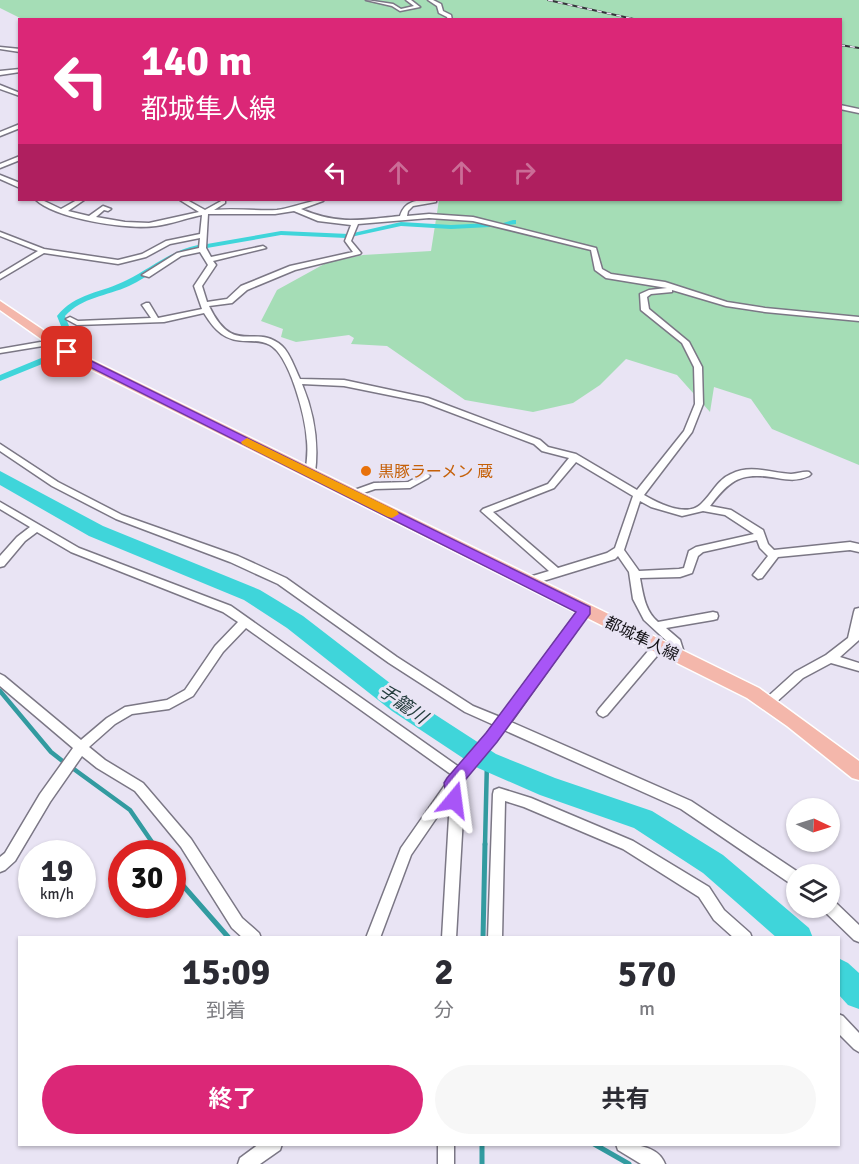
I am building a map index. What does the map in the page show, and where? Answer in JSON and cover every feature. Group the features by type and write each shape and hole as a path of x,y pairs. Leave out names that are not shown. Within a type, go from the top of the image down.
{"main road":[{"name":"都城隼人線","path":"0,305 58,346 531,581 768,703 859,772"}],"street":[{"path":"368,0 393,5 400,10 418,7 408,0"},
{"path":"430,0 439,5 441,12 450,18"},
{"path":"0,48 18,51"},
{"path":"0,73 18,70"},
{"path":"0,87 18,94"},
{"path":"842,107 859,111"},
{"path":"0,134 18,127"},
{"path":"0,166 18,159"},
{"path":"3,178 18,173"},
{"path":"3,178 18,185"},
{"path":"40,201 45,206 63,211 147,226 205,213 279,213 297,210 319,201"},
{"path":"63,211 79,201"},
{"path":"185,201 205,213"},
{"path":"403,217 408,206 414,201 434,201"},
{"path":"205,213 223,202"},
{"path":"92,217 103,208 108,209"},
{"path":"297,210 318,219 355,223 403,217 473,219 594,249 599,270 609,276 678,289 726,304 859,319"},
{"path":"205,213 202,249 212,267 198,288 205,308 213,325 224,335 271,342 278,346 295,381 309,422 314,445 310,473"},
{"path":"279,213 281,221"},
{"path":"251,214 253,224"},
{"path":"70,319 74,322 156,320 229,301 244,288 293,268 358,253 351,247 348,238 355,223"},
{"path":"0,234 43,251 121,261 144,256 168,242 204,235"},
{"path":"209,260 263,248"},
{"path":"146,275 179,254 202,249"},
{"path":"0,277 43,251"},
{"path":"531,581 611,556 619,550 637,497 688,432 699,404 698,367 685,342 645,310 642,303 643,297 650,292 678,289"},
{"path":"146,305 156,320"},
{"path":"0,351 58,346"},
{"path":"295,381 339,383 425,400 537,442 545,449 574,458 654,506 682,513 703,508 728,512 742,519 760,536 764,546 775,554 850,546 859,548"},
{"path":"0,447 55,484 119,517 234,559 282,581 459,703 686,805 786,872"},
{"path":"557,573 486,511 551,486 574,458"},
{"path":"703,508 732,475 746,471 797,478 806,474"},
{"path":"352,494 374,486 410,485 425,476"},
{"path":"0,505 75,550 218,605 460,776"},
{"path":"0,563 21,539 37,527"},
{"path":"635,575 680,573 688,570 693,554 700,549 760,536"},
{"path":"619,550 635,575 638,600 650,620 676,643 679,656"},
{"path":"758,575 775,554"},
{"path":"374,936 406,852 585,610"},
{"path":"768,703 799,675 830,658 856,639 859,612"},
{"path":"656,626 713,616"},
{"path":"0,866 10,856 45,798 82,746 111,721 129,710 169,704 189,693 219,649 245,622"},
{"path":"603,712 658,647"},
{"path":"830,658 859,667"},
{"path":"0,679 101,764 139,787 186,843 237,923 252,936"},
{"path":"449,936 460,776"},
{"path":"495,936 499,794 526,802 628,845 704,892 719,915 743,936"},
{"path":"840,917 859,935"},
{"path":"840,1023 859,1044"},
{"path":"246,1164 271,1146"},
{"path":"446,1146 446,1164"},
{"path":"627,1146 657,1164"}],"green space":[{"path":"0,0 859,0 859,465 772,429 751,399 714,387 710,412 677,375 626,359 600,385 573,403 533,412 465,400 387,346 351,344 354,338 349,335 296,342 281,337 283,329 261,321 277,290 326,263 363,255 431,251 439,201 842,201 842,18 20,18 0,8"}],"waterway":[{"path":"507,223 513,222"},
{"path":"352,235 401,224 451,227 490,225"},
{"path":"207,246 281,233 346,236"},
{"path":"0,378 49,358 68,345 69,336 61,316 68,308 85,298 132,281 171,257 198,247"},
{"name":"手籠川","path":"0,477 96,531 252,595 295,622 400,704 487,761 549,787 643,819 713,864 797,936"},
{"path":"0,691 51,752 65,763"},
{"path":"485,845 487,761"},
{"path":"71,767 130,810 151,840"},
{"path":"483,936 485,844"},
{"path":"186,889 227,936"},
{"name":"手籠川","path":"840,975 859,994"},
{"path":"482,1146 482,1164"},
{"path":"598,1146 629,1164"}],"railway":[{"path":"548,0 629,18"},
{"path":"842,45 859,48"}],"slow traffic":[{"path":"247,442 392,514"}],"place":[{"name":"黒豚ラーメン 蔵","path":"366,471"}],"route":[{"path":"67,352 324,481 531,581 585,610 492,738 453,783 454,800"}]}
